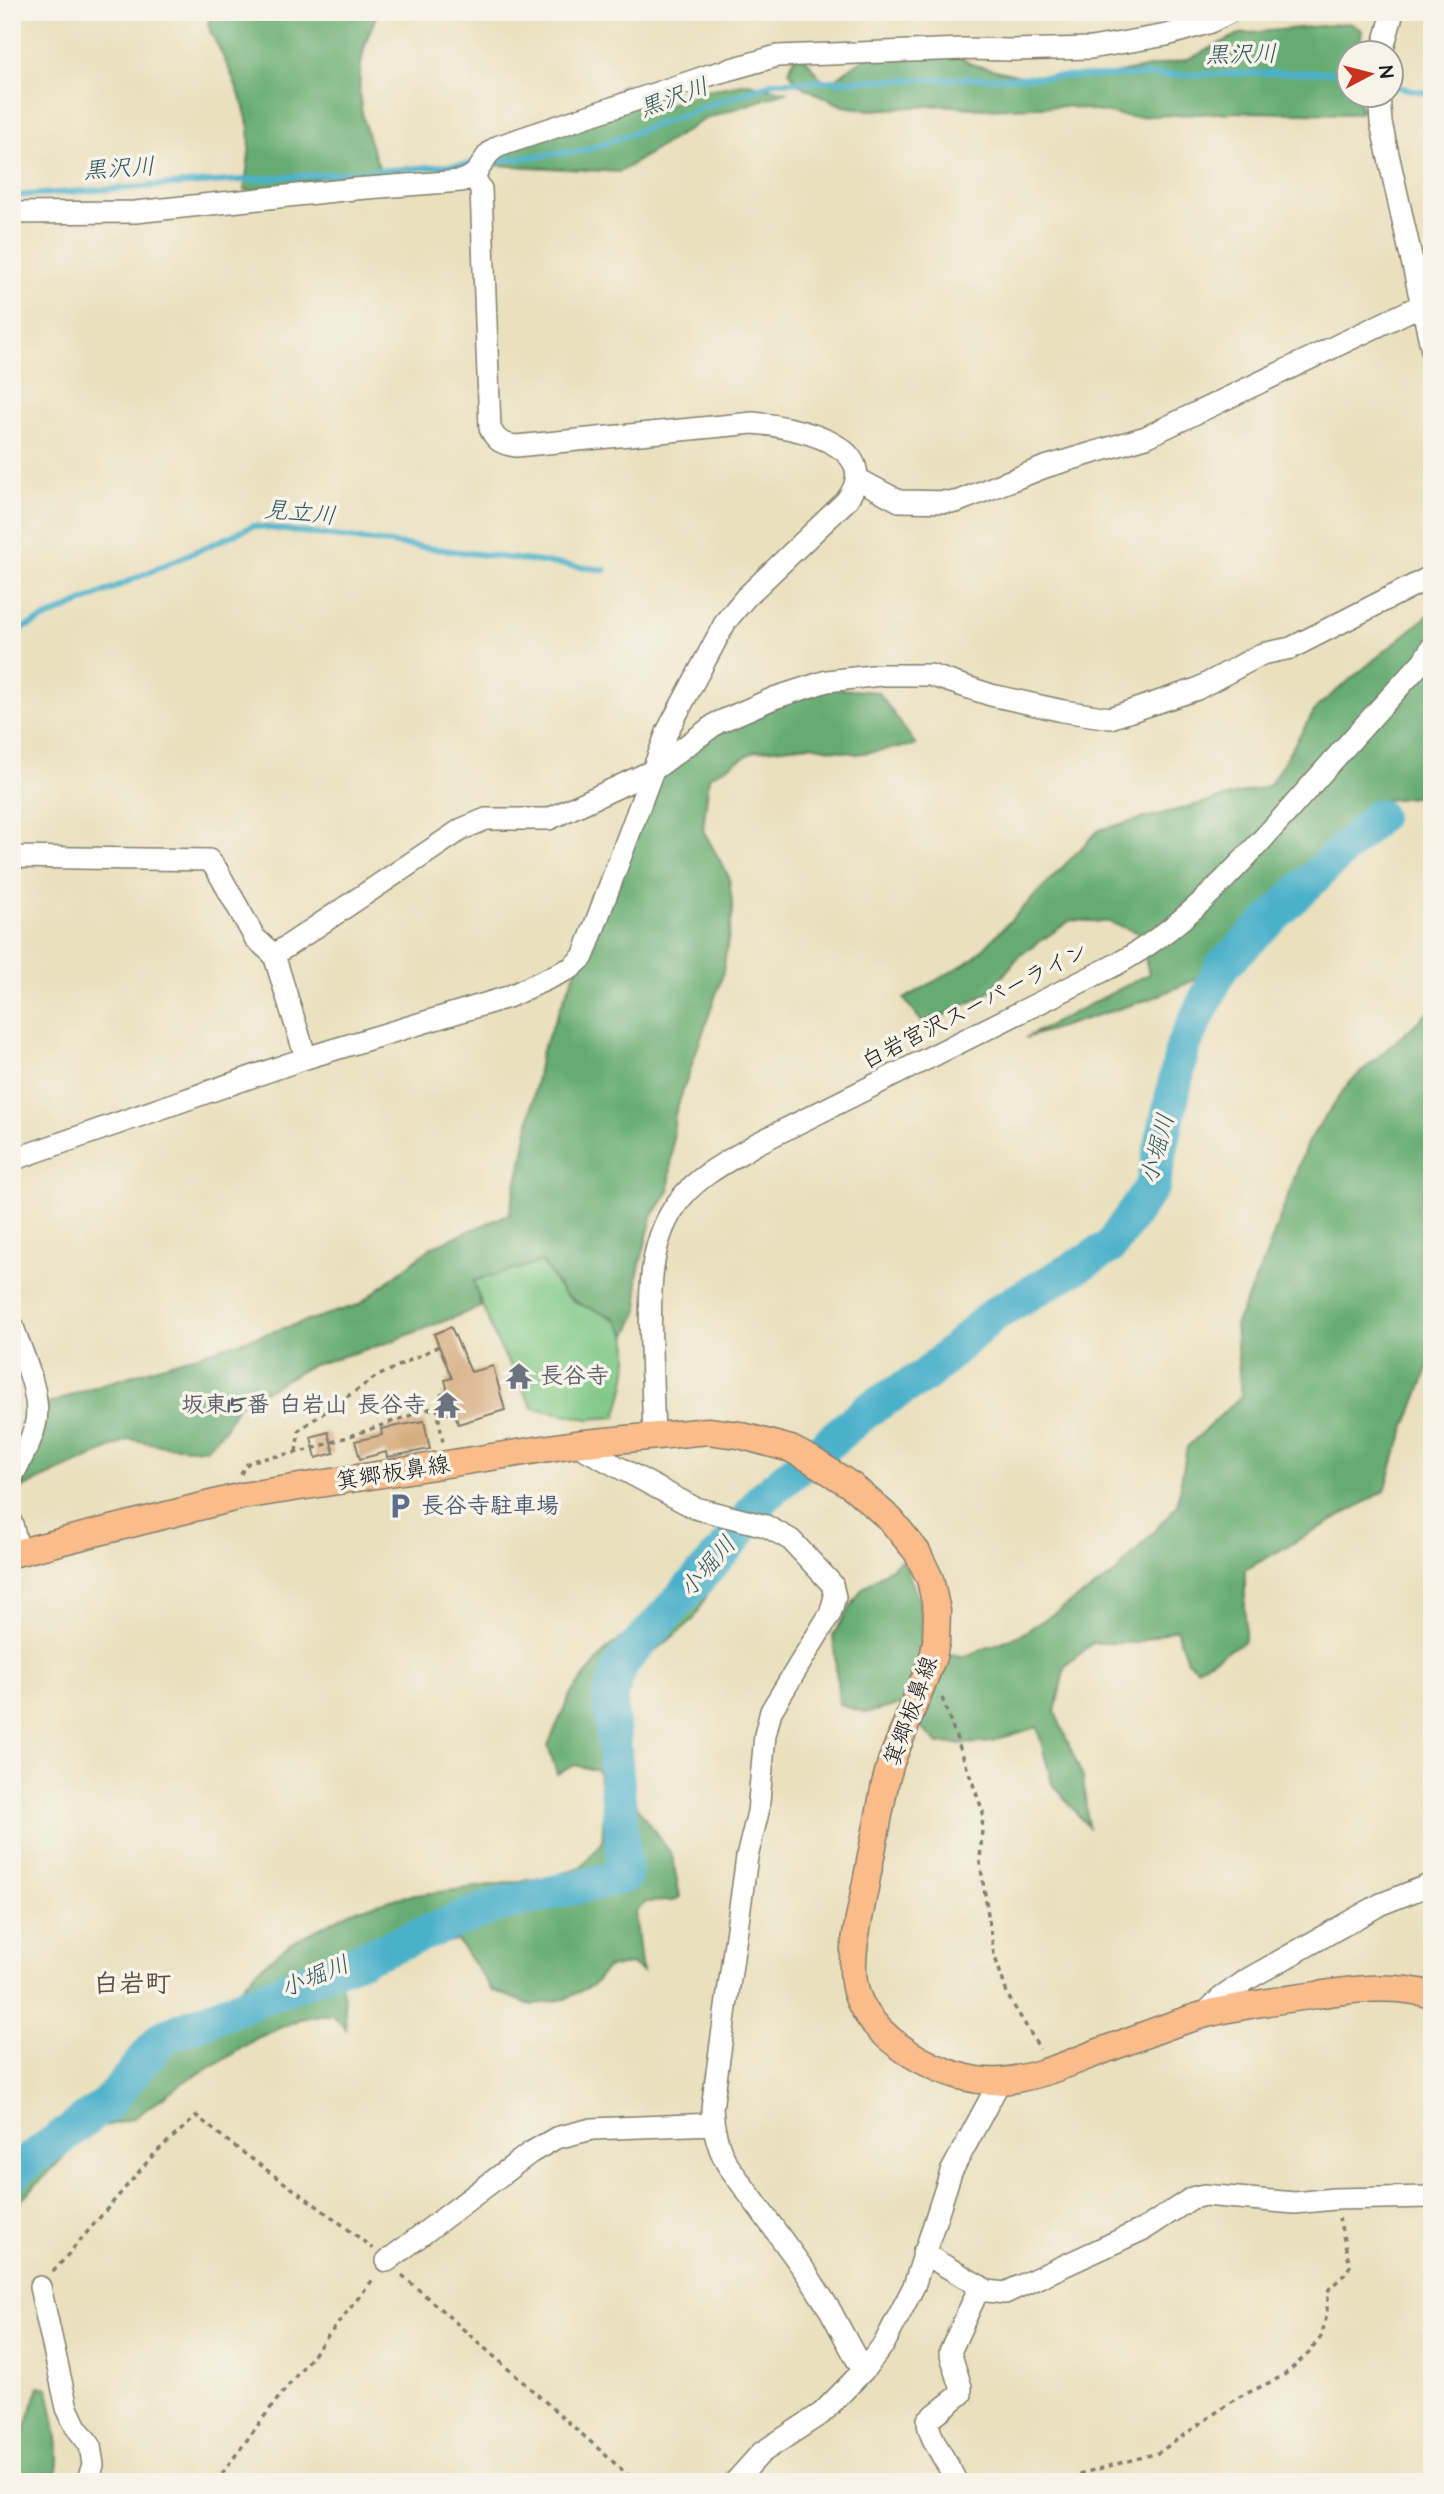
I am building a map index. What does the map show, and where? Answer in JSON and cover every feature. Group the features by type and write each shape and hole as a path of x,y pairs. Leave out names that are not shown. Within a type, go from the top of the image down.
{"main road":[{"name":"箕郷板鼻線","path":"16,1553 242,1496 575,1444 708,1432 739,1435 791,1449 852,1486 891,1520 916,1552 930,1579 937,1611 938,1628 933,1657 891,1762 885,1784 854,1950 853,1981 856,1996 863,2010 891,2041 938,2068 978,2081 1000,2081 1027,2077 1204,2014 1255,2003 1350,1990 1395,1989 1432,1995"}],"street":[{"path":"12,213 135,212 354,189 461,181 474,177 491,150 499,146 710,75 777,56 964,49 1091,48 1167,35 1208,23 1230,12"},
{"path":"1385,38 1391,15"},
{"path":"1380,108 1381,123 1427,302 1432,350"},
{"path":"12,1160 306,1058 508,997 571,968 583,957 668,730 726,621 746,597 855,490 857,468 849,456 812,433 785,426 753,422 516,446 495,439 489,428 481,189 474,177"},
{"path":"858,479 899,501 956,502 1045,467 1146,437 1427,302"},
{"path":"274,955 462,829 486,819 549,820 652,771 718,723 774,698 840,679 881,675 930,675 991,695 1110,718 1197,689 1262,654 1292,648 1432,576"},
{"name":"白岩宮沢スーパーライン","path":"654,1436 649,1287 656,1251 667,1217 683,1195 704,1176 756,1144 1117,964 1155,942 1197,907 1242,862 1432,647"},
{"path":"12,857 209,860 255,939 274,955 306,1058"},
{"path":"12,1324 31,1380 36,1420 12,1477"},
{"path":"575,1444 695,1508 766,1526 791,1540 832,1584 835,1597 830,1614 771,1711 765,1735 758,1812 745,1870 712,2108 718,2148 727,2164 807,2274 863,2371"},
{"path":"12,1524 16,1553"},
{"path":"1204,2014 1221,1997 1248,1979 1381,1904 1432,1884"},
{"path":"735,2482 761,2453 822,2413 863,2371 884,2344 914,2286 951,2172 1000,2081"},
{"path":"387,2261 530,2153 556,2138 592,2129 713,2124"},
{"path":"923,2253 988,2291 1005,2293 1146,2228 1192,2198 1204,2195 1295,2203 1334,2199 1432,2197"},
{"path":"956,2482 928,2430 928,2420 961,2394 950,2352 980,2286"},
{"path":"40,2287 67,2408 76,2427 90,2445 93,2465 87,2482"}],"path":[{"path":"296,1452 299,1430 374,1378 439,1346"},
{"path":"242,1496 240,1480 244,1467 251,1461 296,1452 444,1404"},
{"path":"437,1407 446,1464"},
{"path":"926,1677 944,1701 983,1812 980,1863 994,1954 1008,1996 1053,2068"},
{"path":"40,2287 155,2153 197,2116 234,2148 329,2213 387,2261 636,2482"},
{"path":"1072,2482 1083,2473 1158,2453 1237,2398 1283,2376 1310,2353 1321,2337 1329,2289 1350,2266 1334,2199"},
{"path":"216,2482 272,2406 387,2261"}],"green space":[{"path":"213,12 378,12 363,53 360,91 361,110 380,169 373,175 320,178 264,192 244,190 249,152 247,117 228,66 210,31 208,23"},
{"path":"1350,23 1362,30 1361,38 1336,38 1336,108 1361,108 1362,111 1355,114 1238,112 1131,117 1065,106 982,109 943,105 870,110 843,106 807,89 796,82 789,71 798,49 822,80 835,79 873,52 939,44 971,64 1033,79 1109,75 1184,60 1239,34"},
{"path":"748,83 786,92 705,119 620,172 476,164 592,113 623,85 660,107 708,90"},
{"path":"1432,612 1432,795 1377,801 1195,980 1150,999 1025,1038 1149,974 1139,933 1109,922 1071,920 1019,956 990,992 945,1015 922,1022 904,999 973,959 1099,830 1269,786 1317,707"},
{"path":"829,688 878,692 916,745 857,754 810,745 755,751 709,777 703,830 729,877 733,911 722,977 675,1114 669,1191 652,1217 637,1277 639,1310 627,1335 615,1318 582,1305 564,1294 542,1262 473,1281 481,1307 387,1343 310,1366 237,1406 225,1429 206,1449 164,1446 130,1439 20,1489 45,1421 46,1405 88,1389 358,1305 433,1246 509,1214 524,1152 541,1053 658,777 717,733 774,707"},
{"path":"1432,1009 1432,1359 1396,1453 1385,1491 1245,1570 1245,1641 1197,1668 1187,1661 1176,1629 1136,1643 1093,1643 1065,1666 1055,1712 1083,1778 1088,1827 1052,1783 1037,1727 986,1743 938,1744 899,1705 866,1713 839,1704 833,1635 862,1589 903,1559 921,1606 922,1651 963,1657 1020,1635 1114,1575 1177,1506 1187,1447 1241,1396 1235,1326 1266,1256 1307,1143 1348,1084"},
{"path":"542,1262 563,1293 580,1304 611,1317 620,1324 626,1335 628,1363 616,1417 588,1419 533,1408 495,1338 473,1281"},
{"path":"709,1549 719,1550 721,1569 694,1619 639,1665 621,1695 629,1787 637,1807 672,1855 680,1897 672,1901 646,1902 635,1912 642,1972 631,1964 607,1968 593,1985 565,1999 531,2005 492,1990 457,1940 337,1969 344,1997 346,2029 332,2015 300,2019 257,2038 185,2081 134,2118 91,2130 14,2207 12,2238 12,2168 82,2114 124,2066 213,2017 257,1970 291,1943 352,1911 401,1897 551,1877 581,1867 602,1843 604,1805 598,1771 575,1765 557,1774 548,1745 571,1693 609,1647 630,1632 698,1556"},
{"path":"39,2386 48,2388 57,2435 58,2459 54,2482 12,2482 12,2455 21,2442"}],"building":[{"path":"451,1327 471,1372 493,1366 505,1410 458,1424 455,1413 447,1415 441,1394 448,1392 445,1380 452,1378 434,1334"},
{"path":"424,1421 430,1449 387,1457 386,1452 360,1459 355,1441 382,1435 381,1429"},
{"path":"328,1432 334,1453 316,1458 311,1437"}],"waterway":[{"name":"黒沢川","path":"489,162 586,150 774,82 1336,73"},
{"name":"黒沢川","path":"1406,89 1432,94"},
{"name":"黒沢川","path":"12,196 475,164"},
{"name":"見立川","path":"12,633 253,526 605,570"},
{"name":"小堀川","path":"12,2176 24,2164 107,2104 163,2037 494,1906 625,1876 610,1696 621,1664 734,1539 763,1497 869,1409 926,1375 994,1314 1110,1247 1153,1185 1183,1046 1222,966 1378,816"}],"place":[{"name":"長谷寺","path":"519,1376"},
{"name":"坂東15番 白岩山 長谷寺","path":"447,1405"},
{"name":"長谷寺駐車場","path":"400,1506"}],"district":[{"name":"白岩町","path":"132,1984"}]}
